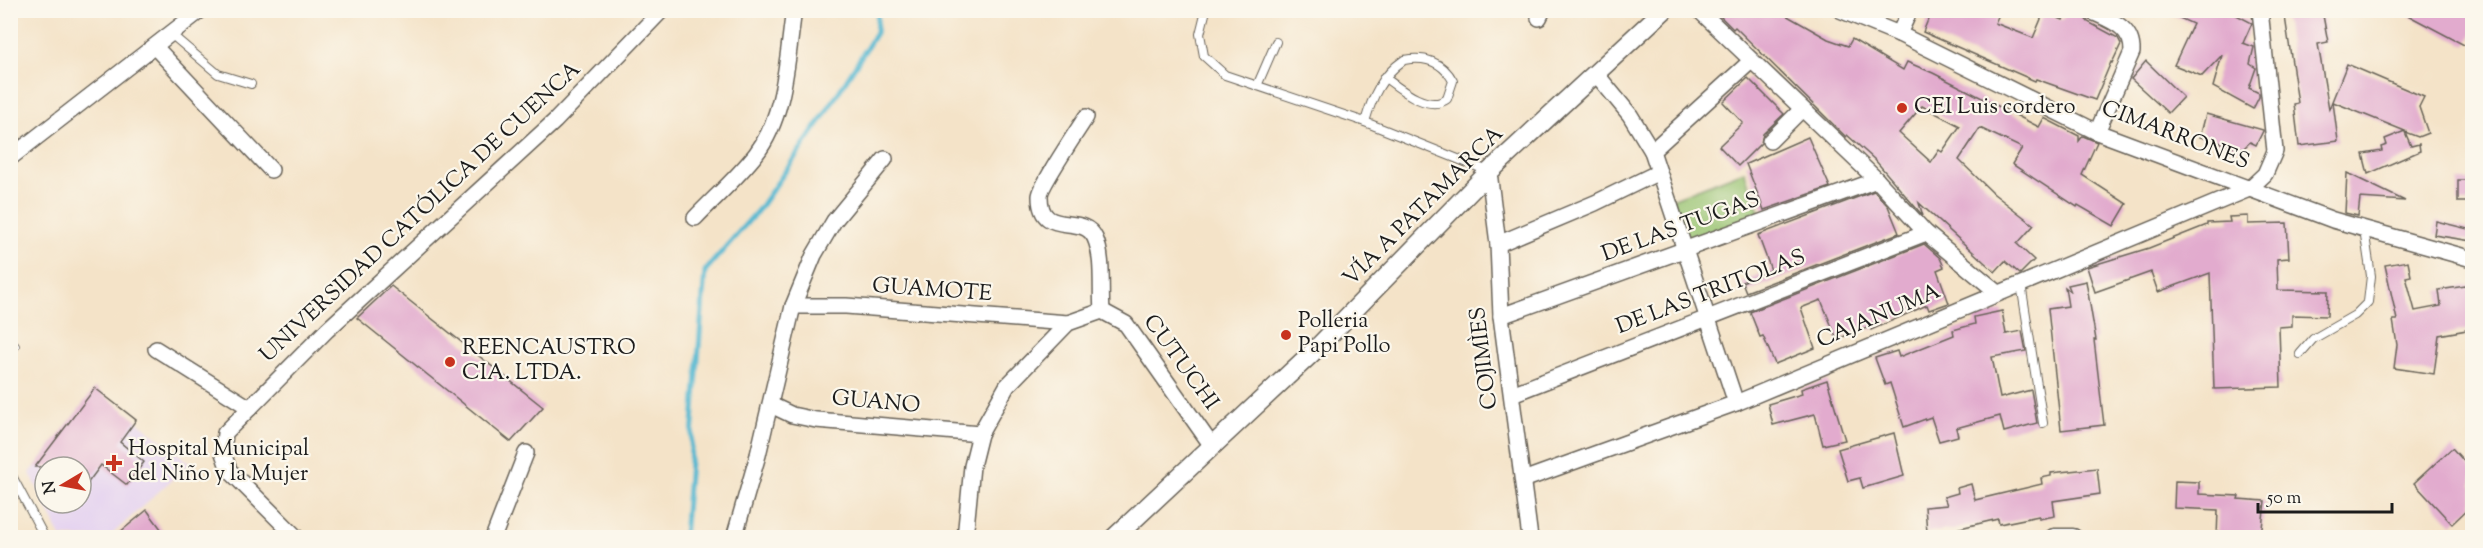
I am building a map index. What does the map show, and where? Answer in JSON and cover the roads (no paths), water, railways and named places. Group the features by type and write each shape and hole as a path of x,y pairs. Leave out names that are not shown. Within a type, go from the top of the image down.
{"street":[{"path":"10,158 156,48 201,10"},
{"name":"UNIVERSIDAD CATÓLICA DE CUENCA","path":"292,536 228,470 223,453 225,433 362,297 555,121 662,10"},
{"path":"695,218 757,153 772,124 784,81 794,10"},
{"name":"VÍA A PATAMARCA","path":"1114,537 1315,350 1490,172 1597,75 1664,10"},
{"path":"1699,10 1876,180 1926,233 1997,292"},
{"name":"CIMARRONES","path":"1840,10 1899,34 2097,132 2364,229 2472,259"},
{"path":"1899,34 1910,10"},
{"path":"2088,10 2124,27 2133,40 2132,52 2097,132"},
{"path":"2249,189 2265,174 2275,151 2260,10"},
{"path":"156,48 271,170"},
{"path":"1652,151 1751,61"},
{"path":"1597,75 1630,115 1652,151 1683,252 1736,403"},
{"path":"1770,141 1801,110"},
{"path":"965,537 972,465 980,434 1007,386 1068,323 1101,311 1098,249 1095,236 1085,226 1053,222 1042,213 1040,194 1086,117"},
{"path":"734,537 771,405 793,306 814,255 834,221 885,159"},
{"name":"COJIMÌES","path":"1490,172 1498,244 1501,316 1530,537"},
{"path":"1498,244 1595,203 1659,172"},
{"name":"DE LAS TUGAS","path":"1501,316 1683,252 1876,180"},
{"name":"CAJANUMA","path":"1523,480 1736,403 1997,292 2249,189"},
{"name":"DE LAS TRITOLAS","path":"1512,394 1926,233"},
{"name":"GUAMOTE","path":"793,306 846,306 1068,323"},
{"name":"CUTUCHI","path":"1101,311 1126,324 1212,446"},
{"path":"156,349 250,408"},
{"name":"GUANO","path":"771,405 792,415 816,420 980,434"},
{"path":"493,537 526,453"},
{"path":"2054,537 2073,537"}],"lane":[{"path":"1206,10 1200,34 1204,56 1225,75 1365,122 1490,172"},
{"path":"172,35 218,74 251,84"},
{"path":"1257,86 1276,42"},
{"path":"1365,122 1370,104 1384,77 1404,60 1413,58 1430,60 1447,70 1453,81 1447,99 1434,103 1409,95 1384,77"},
{"path":"2300,354 2313,339 2355,315 2368,302 2371,276 2364,229"},
{"path":"2021,284 2043,423"},
{"path":"10,472 45,537"}],"waterway":[{"path":"684,538 705,271 759,209 821,120 876,33 878,10"}],"place":[{"name":"CEI Luis cordero","path":"1902,108"},
{"name":"Polleria Papi Pollo","path":"1286,335"},
{"name":"REENCAUSTRO CIA. LTDA.","path":"450,362"},
{"name":"Hospital Municipal del Niño y la Mujer","path":"114,463"}]}
